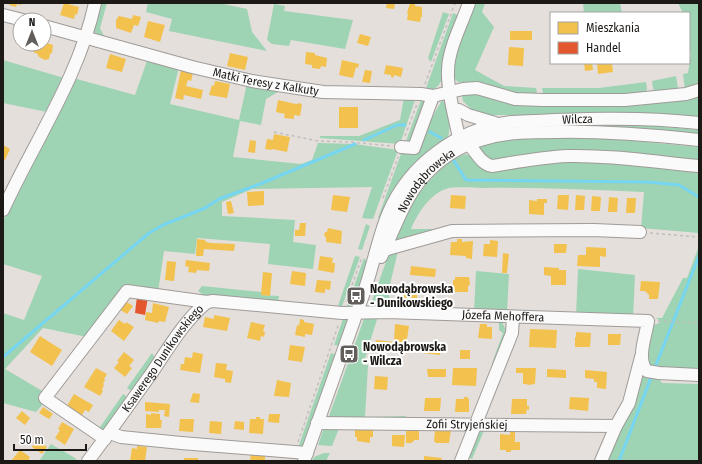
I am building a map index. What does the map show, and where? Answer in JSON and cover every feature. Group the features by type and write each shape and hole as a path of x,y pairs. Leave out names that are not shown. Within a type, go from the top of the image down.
{"street":[{"path":"3,210 71,75 86,37 95,3"},
{"name":"Nowodąbrowska","path":"466,138 450,92 448,71 450,57 469,3"},
{"name":"Matki Teresy z Kalkuty","path":"52,28 192,67 252,81 323,92 421,94 434,96 463,89 477,88 515,99 625,100 686,94 699,90"},
{"name":"Nowodąbrowska","path":"450,92 459,110 466,138"},
{"path":"401,147 414,148 434,96"},
{"path":"459,110 487,122 499,124"},
{"name":"Wilcza","path":"466,138 499,124 536,121 648,118 699,123"},
{"name":"Wilcza","path":"466,138 486,138 537,132 594,132 638,134 699,140"},
{"path":"466,138 482,162 492,166 541,158 567,156 593,156 699,166"},
{"name":"Nowodąbrowska","path":"369,279 410,195 432,168 448,156 466,138"},
{"name":"Nowodąbrowska","path":"305,457 369,279 381,233 388,214 406,182 416,172 437,152 466,138"},
{"path":"384,250 452,231 594,230 640,232"},
{"path":"207,302 127,291 45,398 107,436 295,451 305,457"},
{"name":"Ksawerego Dunikowskiego","path":"88,461 195,312 207,302 212,301 357,312"},
{"name":"Józefa Mehoffera","path":"357,312 648,321"},
{"path":"467,461 461,461 512,333 512,317"},
{"path":"601,461 616,426 629,403 648,321"},
{"path":"642,352 643,364 653,372 699,375"},
{"name":"Zofii Stryjeńskiej","path":"318,423 616,426"}],"path":[{"path":"421,94 455,3"},
{"path":"274,132 318,141 350,142 401,147"},
{"path":"640,232 699,236"},
{"path":"295,451 342,312"},
{"path":"648,321 699,323"}],"green space":[{"path":"99,3 107,3 100,28 106,40 96,35 93,29"},
{"path":"148,3 219,3 247,9 252,32 267,51 169,31 172,19 146,12"},
{"path":"474,3 485,3 482,12 494,27 475,70 504,86 536,88 537,92 535,95 528,96 498,89 484,83 458,82 454,78 455,56"},
{"path":"583,3 620,3 622,12 584,12"},
{"path":"678,3 699,3 699,87 685,90 683,74 688,73 691,54 690,12 682,12"},
{"path":"274,4 285,6 284,11 353,20 345,49 291,40 289,46 272,44 267,40"},
{"path":"443,12 449,14 431,62 428,58"},
{"path":"453,13 458,15 459,18 444,61 441,81 434,89 425,91"},
{"path":"148,58 179,67 170,104 239,120 247,83 279,89 278,92 266,99 261,125 240,121 233,157 301,164 312,160 318,143 355,144 398,150 373,219 362,218 372,187 252,189 222,202 222,216 295,220 293,242 316,245 313,269 268,264 270,244 197,238 195,254 164,251 158,292 126,289 87,337 43,328 5,369 44,392 39,399 44,403 36,412 3,403 3,313 24,320 42,276 3,264 3,221 73,78 135,95"},
{"path":"3,60 64,78 47,112 3,103"},
{"path":"676,76 678,88 674,92 656,94 652,81"},
{"path":"646,82 646,93 643,96 543,94 542,88 599,88"},
{"path":"471,93 494,97 699,93 699,117 645,113 483,115 472,110 463,101 462,95"},
{"path":"404,98 415,100 400,144 320,138 320,136 359,136 400,120"},
{"path":"421,100 427,103 412,145 405,144"},
{"path":"442,100 449,118 448,137 382,218 378,218 402,151 428,125"},
{"path":"563,124 631,124 699,130 699,134 563,128"},
{"path":"591,137 699,147 699,163 488,161 481,153 480,149 481,144 517,138"},
{"path":"466,154 474,161 570,158 699,169 699,233 641,228 644,192 543,188 458,187 446,189 429,200 420,211 411,229 444,229 431,231 395,242 409,210 420,192 442,168 456,158"},
{"path":"366,224 370,226 362,250 358,249"},
{"path":"699,246 699,370 659,368 650,366 647,358 654,325 659,323 659,320 656,318 662,318 683,278 687,278"},
{"path":"398,251 388,293 393,308 370,307 388,256"},
{"path":"355,256 360,257 341,309 337,309"},
{"path":"364,258 369,264 350,310 346,309"},
{"path":"578,269 635,275 633,317 576,316"},
{"path":"476,271 509,274 507,313 474,312"},
{"path":"202,286 261,292 261,295 279,296 278,303 205,296 198,291"},
{"path":"344,316 347,318 348,322 340,346 334,345"},
{"path":"365,316 378,316 363,365 368,365 365,417 406,416 406,421 328,419"},
{"path":"499,320 503,324 505,334 502,347 495,364 492,363 503,333 499,330"},
{"path":"152,353 156,360 133,392 127,388"},
{"path":"331,353 336,355 303,448 298,448"},
{"path":"640,378 659,378 662,383 699,384 699,461 603,461"},
{"path":"123,394 127,399 104,432 98,430"},
{"path":"325,425 340,426 332,446 318,445"},
{"path":"486,426 472,459 467,457 478,429"},
{"path":"51,444 75,458 78,461 39,461"},
{"path":"324,453 330,453 326,461 312,461 314,457"}],"building: Mieszkania":[{"path":"10,3 22,3 21,5 17,4 16,7 9,5"},
{"path":"64,3 79,7 77,15 75,14 74,19 60,15"},
{"path":"387,3 395,3 394,9 386,8"},
{"path":"410,3 415,3 415,6 422,7 422,17 420,22 407,20 407,13"},
{"path":"133,15 141,17 138,26 134,25 131,33 116,28 116,20 119,16 132,19"},
{"path":"148,21 165,25 160,42 144,37"},
{"path":"510,31 532,31 532,40 510,40"},
{"path":"360,34 371,37 368,46 357,43"},
{"path":"53,45 52,53 50,54 49,59 45,60 38,56 38,54 33,52 52,52"},
{"path":"509,47 524,48 523,66 508,65"},
{"path":"306,52 315,53 315,55 327,58 326,67 321,66 320,69 312,68 312,65 305,64"},
{"path":"230,53 248,57 245,70 227,66"},
{"path":"110,54 126,59 122,72 106,68"},
{"path":"342,60 359,64 358,68 356,67 353,78 339,75"},
{"path":"584,64 592,64 593,70 585,71"},
{"path":"597,64 612,64 613,72 598,74"},
{"path":"386,65 403,68 401,77 394,75 393,78 391,75 384,74"},
{"path":"181,70 193,73 191,81 188,80 186,86 203,90 201,99 184,95 183,100 175,98"},
{"path":"365,70 372,71 370,83 362,82"},
{"path":"215,81 230,84 227,98 209,95"},
{"path":"278,100 296,104 300,103 302,105 300,116 294,115 294,119 284,118 285,114 276,112"},
{"path":"339,107 358,107 358,128 339,128"},
{"path":"274,134 290,137 287,152 265,149 267,139 273,140"},
{"path":"250,140 256,141 255,153 248,152"},
{"path":"3,145 10,149 5,160 3,159"},
{"path":"264,191 264,205 248,206 247,192"},
{"path":"333,195 350,197 347,212 331,210"},
{"path":"451,195 466,196 465,209 450,208"},
{"path":"558,195 569,195 568,210 557,209"},
{"path":"576,195 585,196 584,210 575,210"},
{"path":"592,196 601,197 600,211 591,211"},
{"path":"609,197 618,198 617,212 608,212"},
{"path":"627,198 636,198 635,213 626,213"},
{"path":"537,199 547,199 547,203 544,203 544,215 529,214 529,200 537,201"},
{"path":"231,201 234,213 228,214 226,202"},
{"path":"300,223 306,223 305,236 295,236 295,230 299,230"},
{"path":"328,228 342,231 341,244 326,242 326,237 324,236"},
{"path":"197,239 205,240 206,242 211,243 235,244 234,251 204,249 203,256 196,256"},
{"path":"457,239 462,239 462,242 473,241 472,259 466,258 466,256 450,255 451,242 457,242"},
{"path":"490,240 498,241 497,257 483,256 484,244 490,244"},
{"path":"554,244 567,244 566,253 554,253"},
{"path":"586,247 606,248 606,257 600,256 600,267 577,266 578,255 586,255"},
{"path":"503,253 509,254 507,273 502,273"},
{"path":"320,256 333,258 332,263 335,263 334,273 318,270"},
{"path":"186,260 210,263 209,271 197,270 196,273 188,272 189,267 185,266"},
{"path":"167,261 176,262 174,281 165,280"},
{"path":"411,266 436,269 435,277 410,275"},
{"path":"544,267 566,270 566,285 551,285 551,276 544,275"},
{"path":"292,271 306,273 305,286 290,284"},
{"path":"263,272 272,273 270,296 261,295"},
{"path":"455,277 469,277 470,285 468,286 468,292 453,292 453,280 455,280"},
{"path":"317,280 331,281 330,290 325,289 325,293 315,292"},
{"path":"641,281 660,282 658,299 649,299 649,295 645,291 640,291"},
{"path":"404,285 421,286 421,291 417,291 417,300 403,300"},
{"path":"125,301 133,306 127,314 119,309"},
{"path":"153,303 169,307 165,322 159,321 158,323 145,320 146,312 152,313"},
{"path":"214,315 230,318 227,331 203,327 205,317 214,319"},
{"path":"300,319 304,320 304,322 314,324 312,335 305,334 305,337 295,335"},
{"path":"119,320 134,327 124,341 111,331"},
{"path":"251,322 265,325 263,331 265,332 264,337 261,336 260,341 247,338"},
{"path":"395,324 409,326 405,352 375,349 376,340 394,342"},
{"path":"480,324 487,324 487,327 492,327 492,339 478,338"},
{"path":"530,329 557,330 556,348 529,347"},
{"path":"576,332 591,333 590,347 575,347"},
{"path":"608,334 621,334 620,345 608,345"},
{"path":"40,336 62,350 52,366 30,352"},
{"path":"424,342 441,343 440,355 423,353"},
{"path":"290,345 305,347 302,362 288,360"},
{"path":"460,350 470,350 470,359 460,359"},
{"path":"124,352 134,360 129,366 132,368 125,377 114,368"},
{"path":"193,352 203,354 200,373 180,370 181,364 184,364 185,357 192,358"},
{"path":"216,363 227,364 226,370 233,371 231,383 225,382 225,379 214,377"},
{"path":"96,368 107,374 104,379 103,391 100,396 84,387"},
{"path":"453,368 477,368 476,386 452,385"},
{"path":"516,368 536,368 535,384 523,384 523,373 516,373"},
{"path":"427,369 446,369 446,377 428,377"},
{"path":"547,369 566,370 566,378 547,377"},
{"path":"585,370 607,372 606,389 597,388 597,382 594,382 594,379 585,378"},
{"path":"375,376 388,377 387,390 374,389"},
{"path":"277,380 291,383 289,397 274,396"},
{"path":"193,393 200,394 199,403 190,402"},
{"path":"74,394 93,405 89,412 85,410 82,415 67,406"},
{"path":"464,397 468,397 469,399 469,412 455,412 456,399 464,399"},
{"path":"570,397 589,398 588,411 569,409"},
{"path":"425,398 441,398 440,411 424,411"},
{"path":"512,399 527,399 527,406 529,406 529,410 527,409 526,414 511,414"},
{"path":"145,402 170,404 169,417 164,416 165,410 159,410 159,412 145,411"},
{"path":"43,407 53,414 49,419 39,413"},
{"path":"22,411 30,418 25,425 16,418"},
{"path":"151,413 160,414 160,420 162,420 161,428 146,428 146,414 151,415"},
{"path":"269,414 280,414 279,423 268,422"},
{"path":"256,417 264,419 263,434 249,433 250,419 256,419"},
{"path":"180,419 194,419 193,432 179,431"},
{"path":"210,421 222,422 221,434 209,433"},
{"path":"235,421 244,422 244,430 234,429"},
{"path":"62,422 74,429 65,445 55,438 60,430 58,429"},
{"path":"355,430 373,430 373,437 370,437 370,443 357,441 357,437 355,437"},
{"path":"435,430 451,430 449,443 436,443 434,441"},
{"path":"406,431 419,431 419,440 406,443"},
{"path":"510,432 515,432 515,442 520,442 520,450 511,450 511,452 506,452 506,450 500,450 500,434 510,435"},
{"path":"392,435 405,435 404,447 392,446"},
{"path":"37,440 47,447 42,454 32,447"},
{"path":"137,446 147,447 145,461 130,461 132,448 137,449"},
{"path":"20,450 30,457 28,461 11,461"},
{"path":"251,454 265,455 265,461 250,461"},
{"path":"424,456 442,458 441,461 424,461"},
{"path":"184,458 198,458 198,461 184,461"}],"building: Handel":[{"path":"137,296 148,297 145,315 135,313"}],"waterway":[{"path":"364,140 397,125 405,125"},
{"path":"430,132 441,138"},
{"path":"3,357 149,233 163,225 205,208 219,199 260,184 355,144"},
{"path":"454,161 466,180 648,182 679,185 699,197"},
{"path":"654,370 699,256"},
{"path":"619,461 652,375"}],"place":[{"name":"Nowodąbrowska - Dunikowskiego","path":"356,296"},
{"name":"Nowodąbrowska - Wilcza","path":"349,354"}]}
